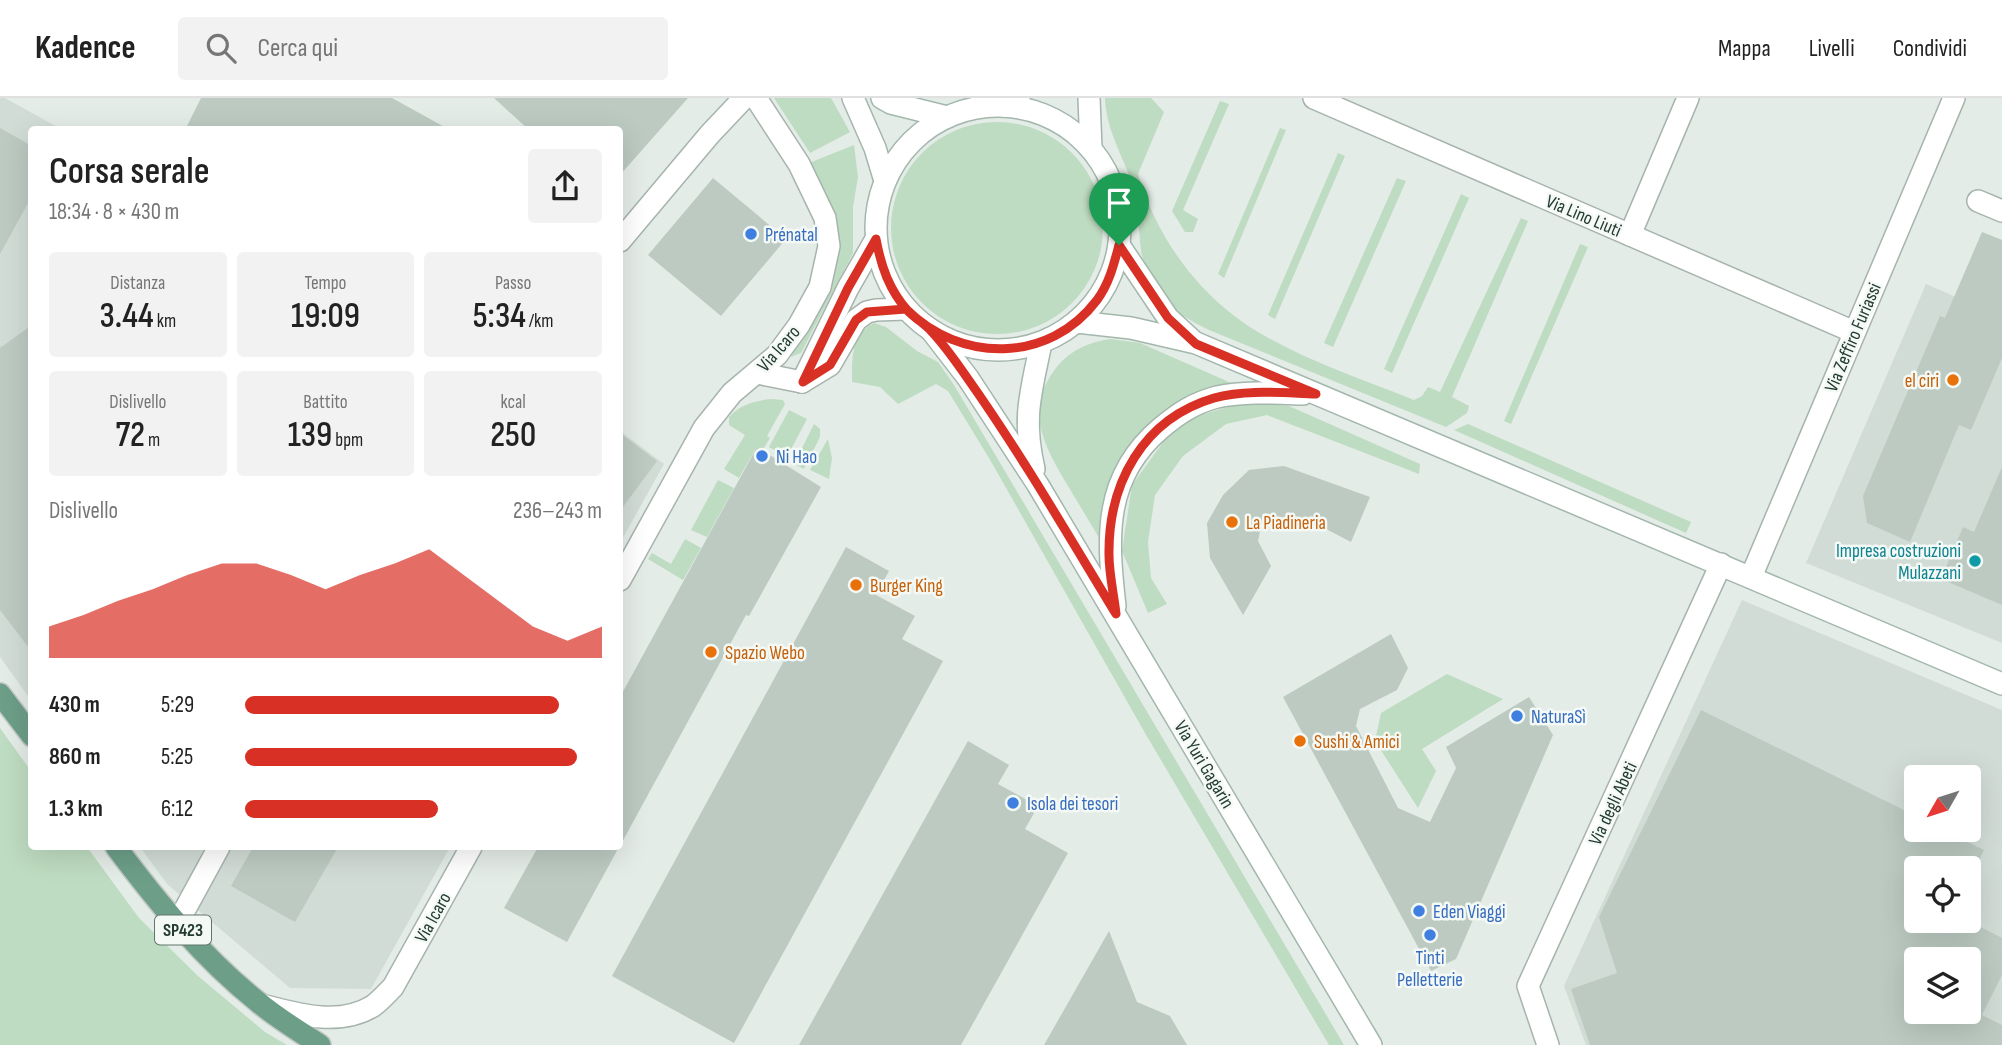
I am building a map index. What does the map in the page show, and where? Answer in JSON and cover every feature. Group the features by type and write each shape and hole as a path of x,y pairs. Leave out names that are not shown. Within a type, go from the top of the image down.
{"main road":[{"path":"0,694 28,731"},
{"name":"SP423","path":"118,850 177,924 223,973 260,1004 320,1045"}],"street":[{"path":"623,237 744,98"},
{"name":"Via Icaro","path":"623,575 704,428 732,393 777,355 799,325 820,287 829,246 825,218 799,164 756,98"},
{"path":"853,98 875,148 885,181"},
{"name":"Via Yuri Gagarin","path":"882,98 891,103 947,117"},
{"path":"1089,98 1091,149"},
{"name":"Via Lino Liuti","path":"1314,98 1854,332"},
{"path":"1630,234 1688,98"},
{"name":"Via Zeffiro Furiassi","path":"1751,577 1954,98"},
{"name":"Via Yuri Gagarin","path":"931,330 966,346 1004,350 1041,342 1077,321 1097,300 1111,274 1119,245 1118,211 1109,178 1091,149 1066,127 1011,102 975,108 947,117 921,133 900,155 885,181 877,209 876,239 881,264 891,288 906,309 931,330 968,378 1038,485 1371,1045"},
{"path":"1978,201 2002,211"},
{"path":"803,382 848,288 876,239"},
{"path":"1119,245 1168,318 1196,344"},
{"path":"757,373 803,382 830,365 856,320 867,312 906,309"},
{"path":"1077,321 1131,328 1196,344 2002,684"},
{"name":"Via Yuri Gagarin","path":"1038,485 1027,439 1027,407 1041,342"},
{"path":"1116,614 1109,556 1112,513 1123,474 1149,438 1182,410 1216,398 1254,393 1316,394"},
{"name":"Via degli Abeti","path":"1548,1045 1528,986 1721,564"},
{"path":"177,924 217,850"},
{"name":"Via Icaro","path":"260,1004 311,1017 349,1016 374,1006 393,987 469,850"}],"shaded area":[{"path":"0,98 5,98 56,126 28,126 28,696 0,657"},
{"path":"1926,284 2002,317 2002,643 1806,563"},
{"path":"623,433 664,464 623,538"},
{"path":"1742,600 2002,710 2002,1045 1586,1045 1564,986"},
{"path":"142,850 448,850 371,989 290,988 167,884"}],"green space":[{"path":"774,98 831,98 850,132 810,153"},
{"path":"1105,98 1151,98 1164,112 1138,174 1158,223 1171,246 1186,268 1223,307 1244,323 1285,346 1414,400 1422,396 1428,387 1440,392 1521,218 1528,221 1452,397 1469,406 1467,413 1446,427 1209,330 1179,312 1158,287 1146,267 1141,250 1135,194 1112,132"},
{"path":"1220,101 1229,104 1183,210 1198,219 1193,232 1185,232 1172,211"},
{"path":"997,122 1038,130 1072,153 1095,187 1103,228 1095,269 1072,303 1038,326 997,334 956,326 922,303 899,269 891,228 899,187 922,153 956,130"},
{"path":"1280,128 1286,130 1224,278 1218,274"},
{"path":"854,145 858,177 853,207 853,253 801,353 791,357 832,279 836,241 826,195 809,163"},
{"path":"1338,153 1345,156 1275,319 1268,315"},
{"path":"1397,178 1406,181 1333,347 1324,343"},
{"path":"1461,194 1469,198 1392,373 1384,369"},
{"path":"1580,244 1588,247 1511,424 1504,421"},
{"path":"874,323 886,327 917,351 938,362 954,385 1344,1045 1329,1045 948,391 936,384 898,404 880,387 852,382 854,348 861,334"},
{"path":"1111,339 1140,343 1236,385 1157,418 1141,433 1127,452 1101,541 1045,443 1039,414 1046,384 1061,362 1081,348"},
{"path":"771,399 783,400 785,404 767,436 770,438 762,451 756,448 739,478 724,469 745,435 729,425 729,417 748,404"},
{"path":"1245,402 1289,406 1420,464 1419,474 1267,415 1226,424 1183,456 1155,495 1148,542 1151,578 1167,604 1148,613 1122,551 1132,485 1169,434 1190,418"},
{"path":"789,410 807,419 787,457 769,447"},
{"path":"814,424 820,429 820,437 804,469 794,464"},
{"path":"1468,424 1691,522 1686,533 1454,430"},
{"path":"828,439 832,458 829,479 810,470"},
{"path":"718,480 734,488 707,537 691,530"},
{"path":"685,539 701,548 683,580 648,559 652,553 671,564"},
{"path":"1447,674 1503,699 1422,749 1436,771 1418,808 1375,741 1381,713"},
{"path":"0,728 28,767 28,850 89,850 139,918 198,976 265,1032 287,1045 0,1045"}],"building":[{"path":"201,98 392,98 443,126 187,126"},
{"path":"494,98 688,98 623,172 623,126 525,126"},
{"path":"0,128 28,144 28,203 0,254"},
{"path":"713,178 786,239 721,316 648,255"},
{"path":"1982,232 2002,240 2002,358 1971,430 1959,425 1910,542 1867,523 1863,496 1940,316 1945,318"},
{"path":"28,328 28,647 0,610 0,348"},
{"path":"623,435 657,461 623,507"},
{"path":"757,447 821,487 749,616 746,615 623,840 623,692"},
{"path":"1284,466 1370,497 1351,542 1305,518 1263,517 1258,541 1271,566 1243,615 1210,558 1207,523 1223,495 1249,470"},
{"name":"Impresa costruzioni Mulazzani","path":"2002,467 2002,605 1941,579 1963,527 1974,532"},
{"path":"846,547 889,571 876,595 915,616 902,639 943,661 734,1043 612,976"},
{"path":"1391,634 1408,668 1397,690 1360,709 1356,726 1398,808 1430,822 1456,768 1446,747 1529,697 1553,735 1456,959 1431,971 1283,697"},
{"path":"1701,710 1904,810 1904,842 1968,842 1984,850 1981,856 1904,856 1904,933 1981,933 1981,927 2002,938 2002,975 1982,1015 2002,1025 2002,1045 1590,1045 1571,989 1617,973 1599,917"},
{"path":"968,741 1009,765 998,784 1038,806 1025,829 1068,853 961,1045 799,1045"},
{"path":"251,850 336,850 295,922 231,886"},
{"path":"536,850 617,850 567,942 504,908"},
{"path":"1109,931 1137,1002 1170,1016 1187,1045 1044,1045"}],"place":[{"name":"Prénatal","path":"751,234"},
{"name":"el ciri","path":"1953,380"},
{"name":"Ni Hao","path":"762,456"},
{"name":"La Piadineria","path":"1232,522"},
{"name":"Impresa costruzioni Mulazzani","path":"1975,561"},
{"name":"Burger King","path":"856,585"},
{"name":"Spazio Webo","path":"711,652"},
{"name":"NaturaSì","path":"1517,716"},
{"name":"Sushi & Amici","path":"1300,741"},
{"name":"Isola dei tesori","path":"1013,803"},
{"name":"Eden Viaggi","path":"1419,911"},
{"name":"Tinti Pelletterie","path":"1430,935"}],"route":[{"path":"1119,245 1111,274 1097,300 1077,321 1041,342 1004,350 966,346 931,330 906,309 876,310 867,312 856,320 830,365 803,382 848,288 876,239 881,264 891,288 906,309 918,321 931,330 968,378 1038,485 1116,614 1109,556 1112,513 1123,474 1149,438 1182,410 1216,398 1254,393 1316,394 1196,344 1168,318 1119,245"}]}
